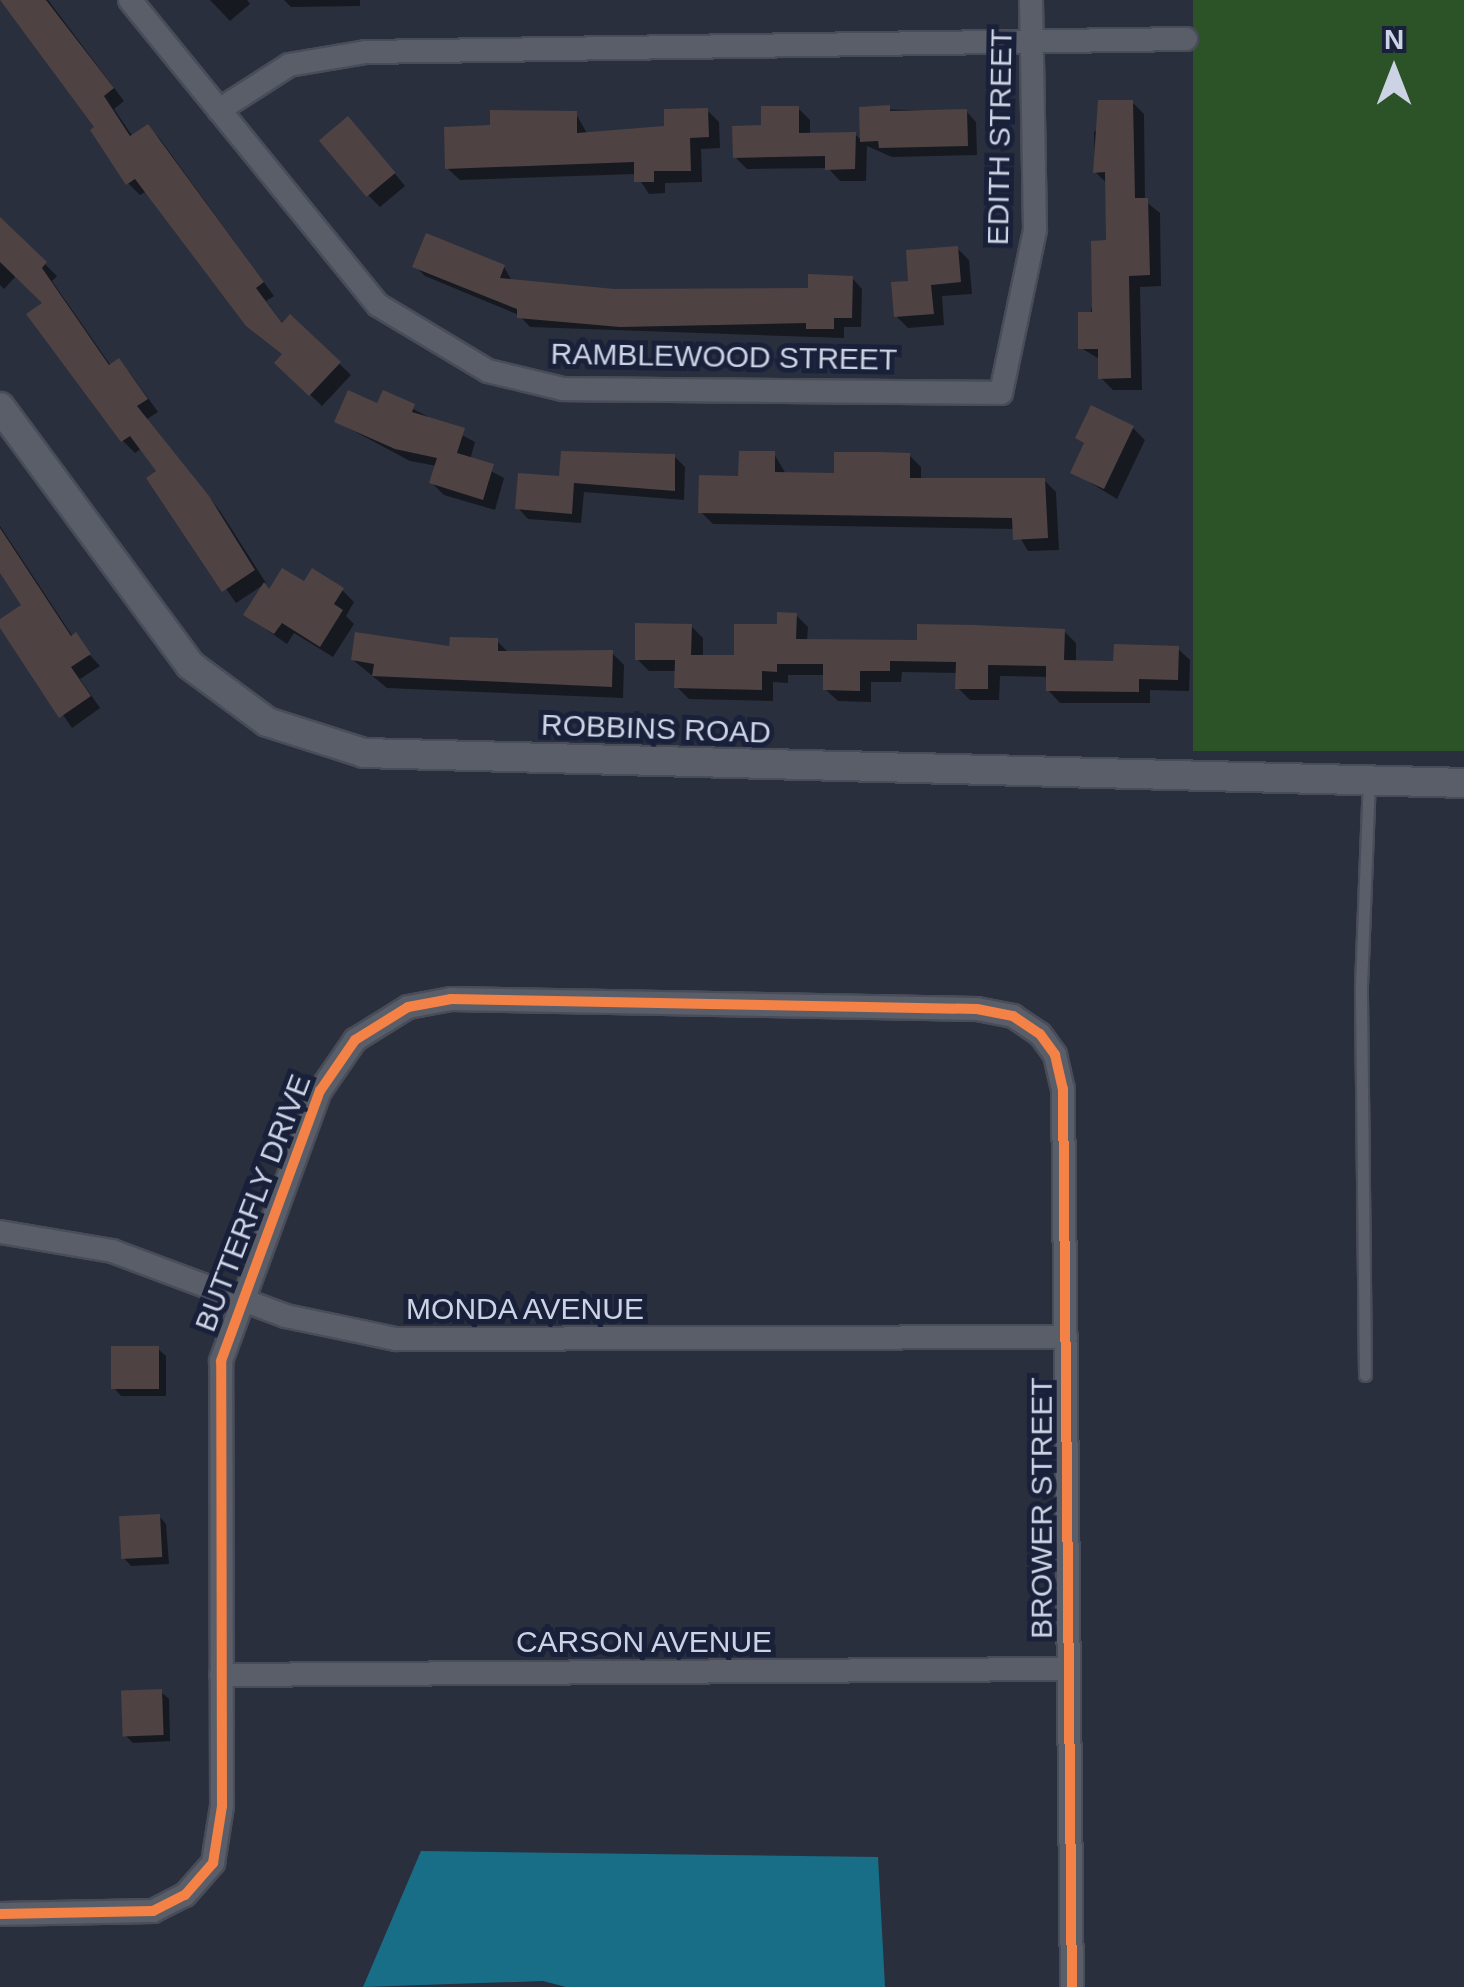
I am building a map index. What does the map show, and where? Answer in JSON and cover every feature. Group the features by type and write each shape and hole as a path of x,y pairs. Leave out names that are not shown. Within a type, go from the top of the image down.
{"street":[{"name":"RAMBLEWOOD STREET","path":"130,0 378,305 488,370 563,390 1001,393"},
{"name":"EDITH STREET","path":"1001,393 1035,230 1031,0"},
{"path":"219,110 290,65 366,52 1186,39"},
{"name":"ROBBINS ROAD","path":"0,407 190,665 268,722 364,753 1464,783"},
{"name":"BUTTERFLY DRIVE","path":"0,1914 153,1911 199,1882 220,1837 218,1406 224,1348 329,1073 362,1034 408,1007 451,999 978,1008 1013,1016 1040,1034"},
{"name":"BROWER STREET","path":"1040,1034 1055,1055 1063,1088 1072,1987"},
{"name":"MONDA AVENUE","path":"0,1232 112,1251 326,1327 414,1340 1066,1337"},
{"name":"CARSON AVENUE","path":"220,1675 1068,1669"}],"lane":[{"path":"1364,1375 1361,986 1369,780"}],"green space":[{"path":"1193,0 1464,0 1464,751 1193,751"}],"water":[{"path":"421,1851 878,1857 885,1987 566,1987 543,1981 363,1987"}],"building":[{"path":"0,0 46,0 114,88 104,96 130,136 148,124 264,282 256,288 282,323 290,314 341,362 309,396 274,363 282,354 246,326 135,179 126,185 90,130 94,127"},
{"path":"1098,100 1133,100 1135,198 1148,198 1150,275 1129,276 1131,378 1098,379 1098,349 1078,349 1078,312 1092,312 1091,241 1106,240 1105,172 1093,173"},
{"path":"890,105 890,111 967,109 968,146 879,148 878,141 860,142 859,107"},
{"path":"761,106 799,106 799,133 856,132 855,169 825,170 825,156 733,158 732,126 761,125"},
{"path":"708,108 709,137 690,138 691,171 654,171 654,182 634,182 634,162 445,169 444,127 490,125 490,110 577,111 577,133 664,126 664,109"},
{"path":"348,116 396,173 366,197 319,140"},
{"path":"0,217 47,262 42,268 109,365 119,358 148,399 137,406 209,496 255,570 222,592 146,478 156,471 130,436 121,442 26,314 42,303 0,262"},
{"path":"426,233 505,265 500,278 614,289 808,288 808,274 853,276 852,318 834,318 834,329 806,329 806,323 620,327 517,318 517,309 412,267"},
{"path":"958,246 961,282 931,285 934,314 894,317 891,282 908,281 906,250"},
{"path":"348,390 377,403 383,390 415,404 412,412 465,428 457,453 494,464 483,500 429,483 437,458 395,449 334,422"},
{"path":"1091,405 1134,426 1104,489 1070,473 1084,443 1075,438"},
{"path":"561,451 675,454 675,491 574,483 572,514 515,509 518,473 559,476"},
{"path":"739,451 775,451 775,472 834,473 834,452 880,452 910,453 910,478 1045,478 1048,538 1013,540 1012,518 698,513 699,475 738,476"},
{"path":"0,528 71,636 76,632 91,654 71,667 91,696 59,718 0,628 0,619 21,605 0,573"},
{"path":"282,568 304,581 312,568 344,588 334,604 343,610 320,647 282,623 274,634 243,615 264,582 269,589"},
{"path":"777,612 797,613 796,639 917,640 917,624 974,625 1065,629 1064,660 1113,661 1114,644 1179,646 1178,680 1139,679 1139,692 1046,691 1046,666 988,665 988,689 955,689 956,662 890,661 890,671 860,671 860,691 823,690 823,664 777,664 777,672 762,671 762,690 674,688 675,660 635,660 635,623 692,624 691,655 734,655 734,624 777,624"},
{"path":"355,632 449,646 450,637 498,638 498,651 613,650 612,687 372,676 374,664 351,660"},
{"path":"111,1346 159,1346 159,1389 111,1389"},
{"path":"160,1514 162,1557 121,1559 119,1516"},
{"path":"162,1689 164,1735 123,1736 121,1690"}],"cycle path":[{"path":"0,1914 153,1911 185,1895 213,1863 222,1806 221,1361 320,1091 355,1040 408,1007 451,999 977,1009 1013,1016 1040,1034 1055,1055 1063,1089 1072,1987"}]}
